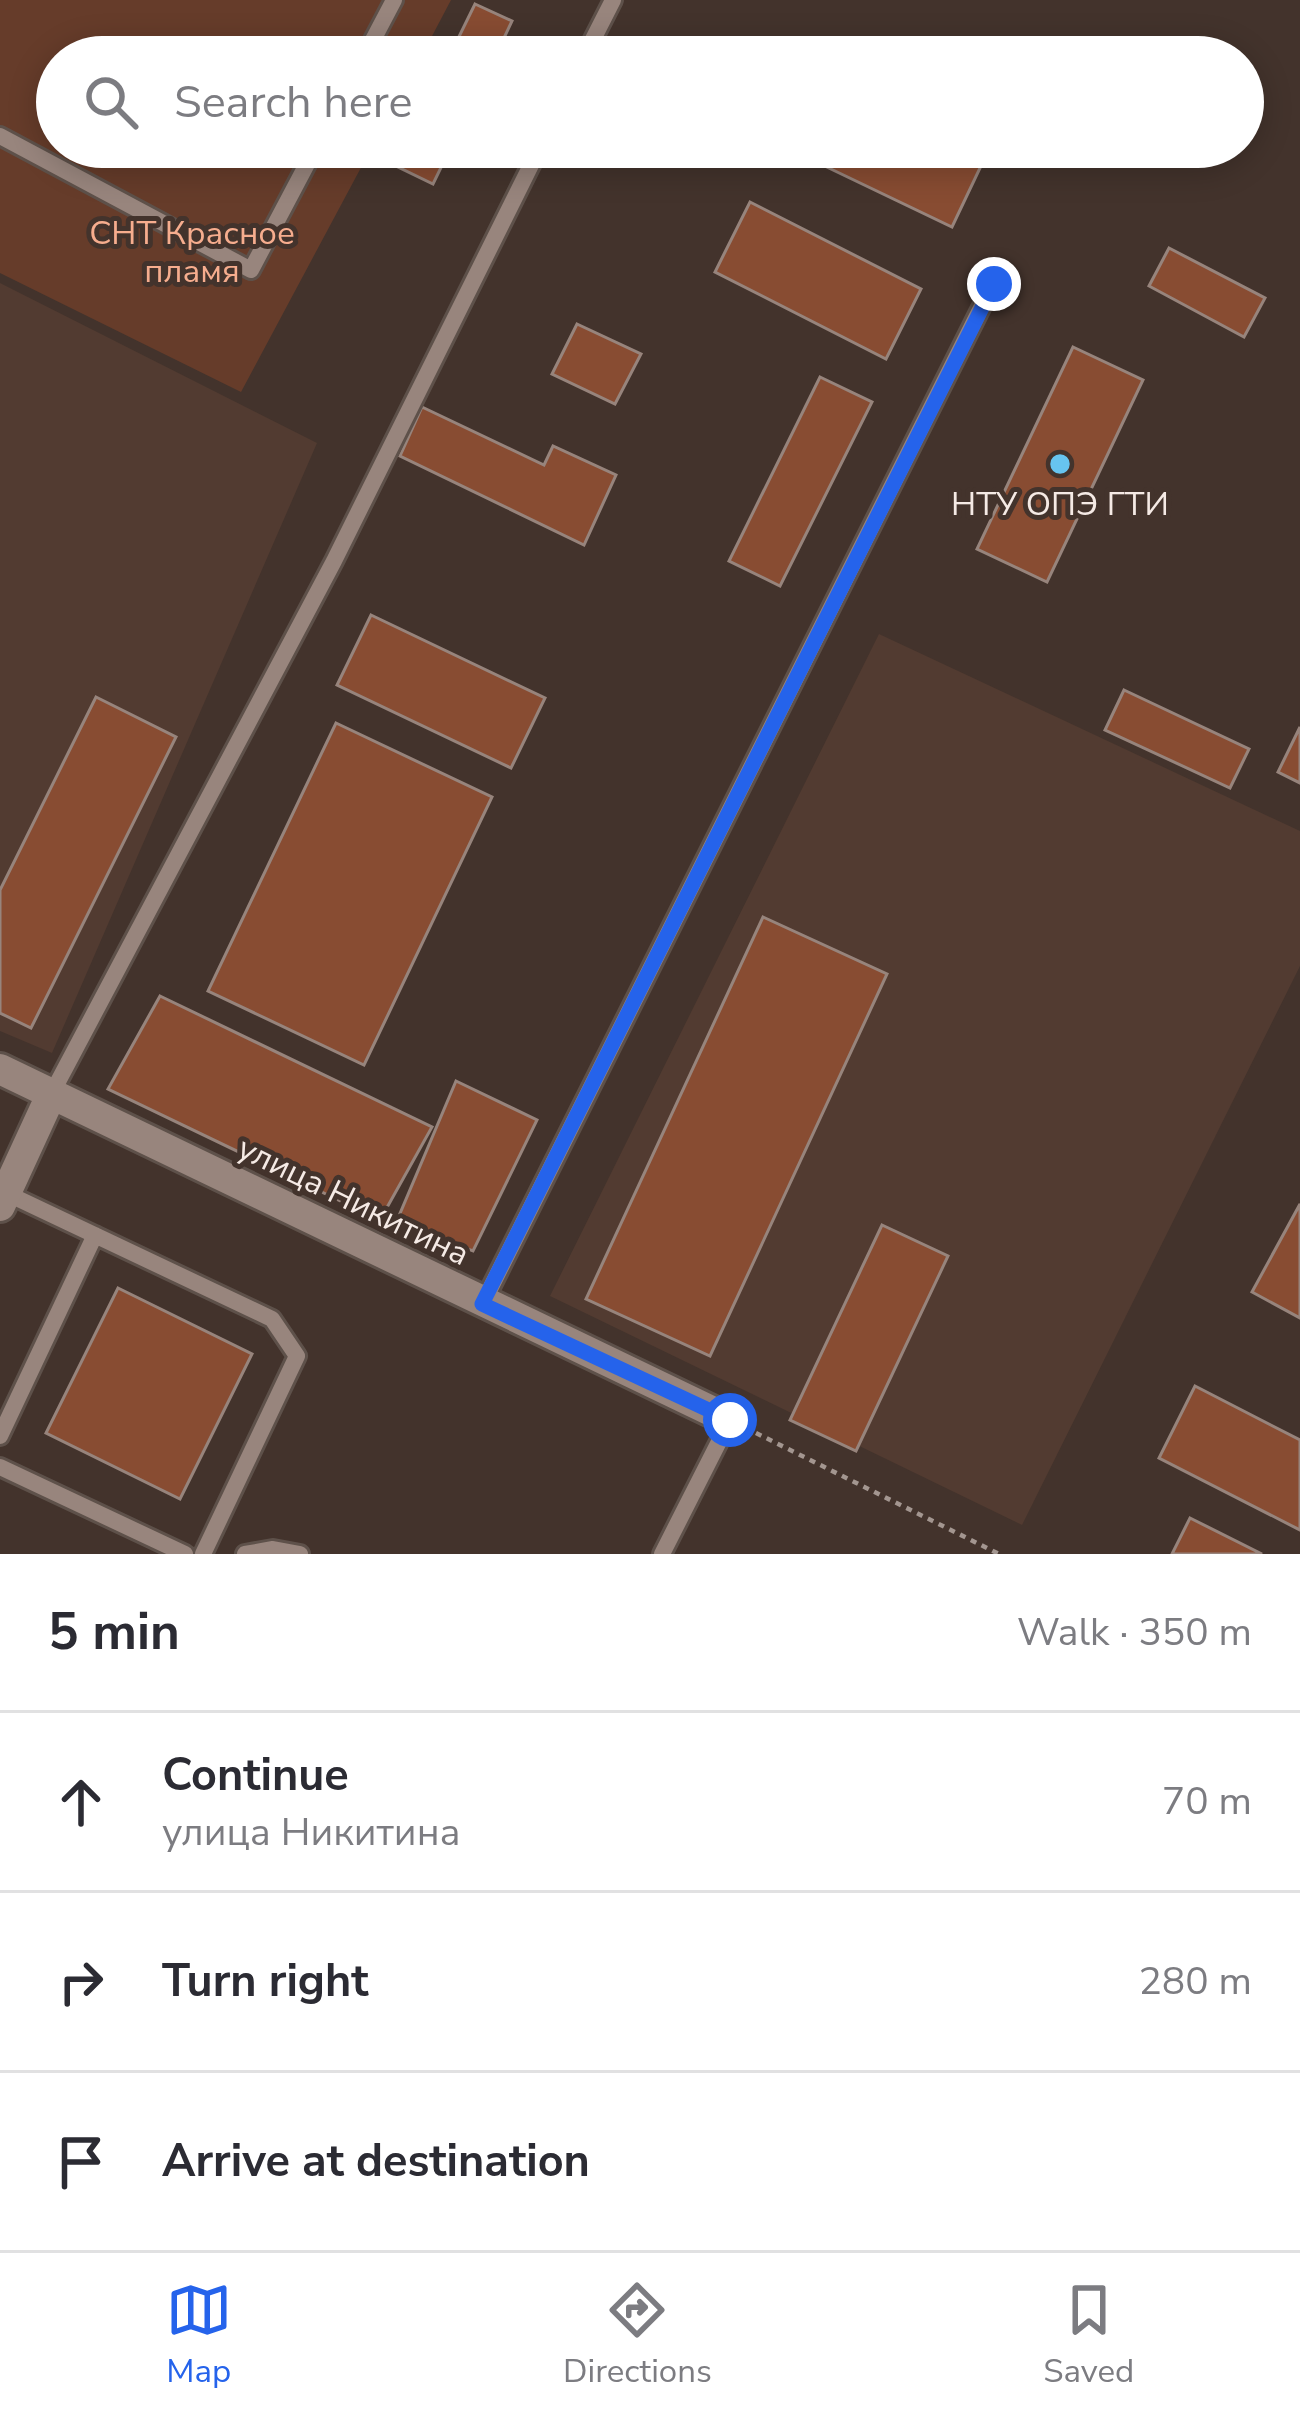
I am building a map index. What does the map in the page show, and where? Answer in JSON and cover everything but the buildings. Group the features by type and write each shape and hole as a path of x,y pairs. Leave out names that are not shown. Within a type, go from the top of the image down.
{"street":[{"name":"улица Никитина","path":"0,1069 730,1420"},
{"path":"3,1200 52,1093"}],"lane":[{"path":"375,36 394,0"},
{"path":"595,36 613,0"},
{"path":"0,136 36,155"},
{"path":"60,168 251,270 305,168"},
{"path":"52,1093 334,561 530,168"},
{"path":"482,1304 994,284"},
{"path":"3,1200 95,1235 272,1319 297,1356 203,1554"},
{"path":"0,1436 95,1235"},
{"path":"662,1554 730,1420"},
{"path":"0,1467 163,1549 185,1554"},
{"path":"245,1554 273,1550 300,1554"}],"path":[{"path":"730,1420 999,1554"}],"shaded area":[{"path":"0,283 317,443 52,1053 0,1031"},
{"path":"879,634 1300,831 1300,966 1022,1525 550,1296"}],"green space":[{"name":"СНТ Красное пламя","path":"0,0 451,0 432,36 36,36 36,168 361,168 241,392 0,273"}],"place":[{"name":"НТУ ОПЭ ГТИ","path":"1060,464"}],"route":[{"path":"730,1420 482,1304 994,284"}]}
